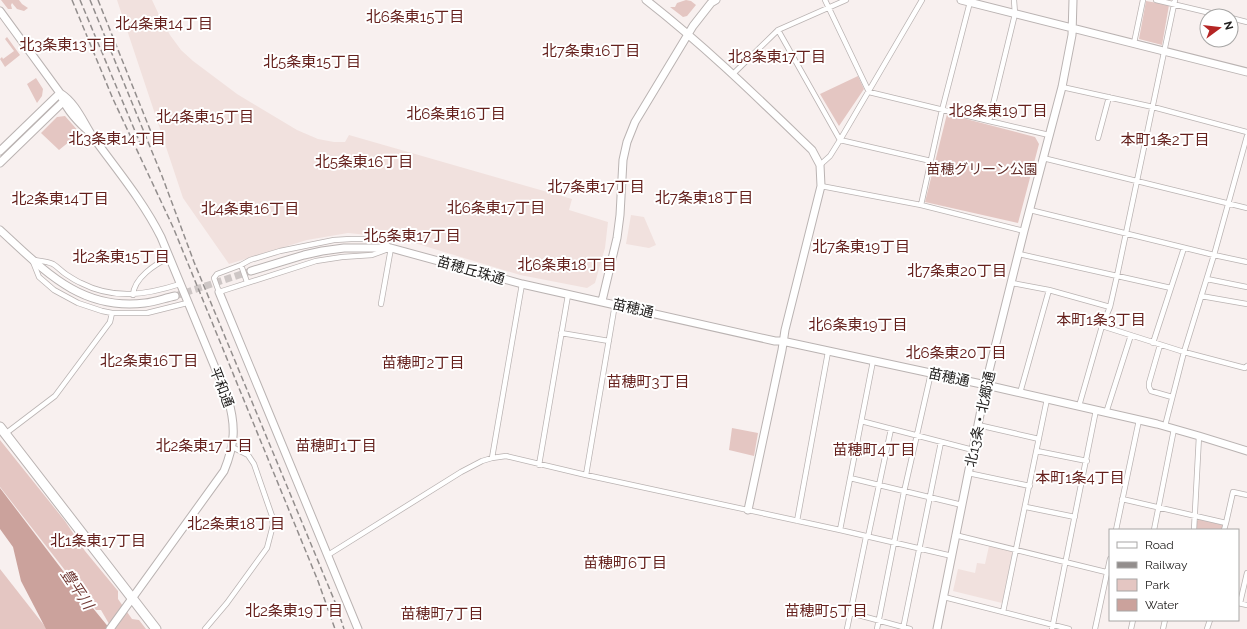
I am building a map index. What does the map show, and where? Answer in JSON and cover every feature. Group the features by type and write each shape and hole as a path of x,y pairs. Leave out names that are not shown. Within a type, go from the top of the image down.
{"highway":[{"path":"3,430 156,629"}],"street":[{"path":"646,0 680,26 688,35 733,74 812,150 820,165 821,186 782,341 782,350 748,510"},
{"path":"602,301 617,238 620,215 623,160 627,142 635,122 693,26 711,3 716,0"},
{"path":"824,0 869,92"},
{"path":"733,74 778,30 846,0"},
{"path":"820,165 830,156 840,140 922,0"},
{"path":"961,0 1134,42 1247,72"},
{"path":"988,121 1015,14 1014,0"},
{"name":"北13条・北郷通","path":"937,629 986,385 1062,86 1073,28 1073,0"},
{"path":"1134,42 1143,0"},
{"path":"1156,0 1175,2 1199,9"},
{"path":"921,206 942,110 970,2"},
{"path":"1079,406 1102,326 1110,307 1175,2"},
{"path":"0,11 65,100 0,163"},
{"path":"778,30 840,140 931,161"},
{"path":"1062,86 1153,107 1247,132"},
{"path":"869,92 1049,135"},
{"path":"0,151 60,93"},
{"path":"1098,138 1109,97"},
{"name":"平和通","path":"65,100 83,120 152,218 230,406 234,427 232,447 224,471 110,629"},
{"path":"1165,426 1184,352 1214,255 1247,136"},
{"path":"1043,158 1138,180 1247,208"},
{"path":"821,186 921,206 1024,231"},
{"path":"1030,210 1247,262"},
{"path":"0,230 53,278 88,297 122,304 146,303 175,296"},
{"path":"358,629 214,278 217,274 250,260 280,251 334,240 379,239 391,248"},
{"name":"苗穂丘珠通","path":"251,271 322,251 344,248 391,248 522,284 602,301"},
{"path":"219,292 316,261 342,257 372,255 391,248"},
{"path":"381,304 391,248"},
{"path":"1153,343 1184,248"},
{"path":"1019,254 1171,288"},
{"path":"132,295 133,288 144,276 157,264 169,258"},
{"path":"32,259 52,264 68,276 96,290 110,293 132,295 167,289 180,284"},
{"path":"32,259 39,277 54,290 78,303 112,313 147,314 188,303"},
{"path":"241,265 247,282"},
{"path":"1207,279 1247,286"},
{"path":"1012,283 1049,290 1110,307"},
{"path":"492,458 522,284"},
{"path":"1020,392 1049,290"},
{"path":"539,465 568,295"},
{"path":"1201,296 1247,304"},
{"name":"苗穂通","path":"602,301 767,339 1020,392 1106,412 1165,426 1247,452"},
{"path":"586,475 615,304"},
{"path":"3,430 56,396 110,322 112,313"},
{"path":"1102,326 1184,352 1245,368 1247,366"},
{"path":"562,333 609,341"},
{"path":"1106,412 1131,335"},
{"path":"1160,345 1149,387 1151,391 1172,397"},
{"path":"797,521 828,352"},
{"path":"840,530 873,361"},
{"path":"877,629 916,435 931,373"},
{"path":"1003,612 1017,551 1047,399"},
{"path":"1053,627 1096,410"},
{"path":"1116,529 1139,420"},
{"path":"861,421 973,450"},
{"path":"978,425 1039,439"},
{"path":"848,629 891,429"},
{"path":"1154,529 1174,429"},
{"path":"1194,529 1199,436"},
{"path":"903,628 941,442"},
{"path":"205,629 227,603 267,548 273,525 272,516 254,464 248,455 232,447"},
{"path":"1037,451 1087,461"},
{"path":"328,555 461,472 482,461 506,456 539,465 895,542 952,556"},
{"path":"968,473 1030,486"},
{"path":"850,478 962,505"},
{"path":"1224,529 1233,492 1247,495"},
{"path":"1122,499 1226,522"},
{"path":"1026,507 1075,517"},
{"path":"955,535 1066,563 1109,572 1095,629"},
{"path":"1247,573 1239,603 1247,605"},
{"path":"944,597 1053,627 1069,629"},
{"path":"851,613 910,629"}],"shaded area":[{"path":"117,0 152,0 170,35 181,50 193,61 237,94 297,130 318,139 334,142 345,142 349,135 572,199 569,210 608,222 605,248 595,283 587,288 520,275 398,238 348,233 307,240 229,264 183,198"},
{"path":"631,215 644,217 656,245 649,248 626,244"},
{"path":"989,546 1013,551 1002,603 953,591 958,569 975,573 977,563 985,564"}],"green space":[{"path":"1,0 19,0 28,8 24,11 17,9 12,3 12,9 8,9"},
{"path":"686,0 691,1 696,5 687,16 683,17 670,7 675,7 677,3"},
{"path":"1146,1 1169,5 1162,45 1139,39"},
{"path":"7,37 20,55 5,67 0,59 2,57 3,59 14,51 5,39"},
{"path":"858,76 864,89 839,126 820,94"},
{"path":"36,78 43,89 42,96 37,103 27,84"},
{"name":"苗穂グリーン公園","path":"947,114 1035,137 1039,144 1018,223 925,202"},
{"path":"65,116 80,133 59,150 41,133 57,117"},
{"path":"732,428 758,433 754,456 729,450"},
{"path":"0,440 65,521 85,551 118,591 118,599 132,619 139,620 146,629 112,629 101,610 96,610 0,487"},
{"path":"1199,519 1223,525 1223,529 1196,529 1197,521"},
{"path":"0,569 47,629 0,629"}],"water":[{"name":"豊平川","path":"0,488 70,580 110,629 46,629 21,581 13,547 0,529"}],"tunnel":[{"path":"175,296 251,271"}],"railway":[{"path":"72,0 113,99 173,227 318,581 335,629"},
{"path":"80,0 140,143"},
{"path":"90,0 162,176 194,262 335,602 344,629"},
{"path":"98,0 151,132"}],"district":[{"name":"北6条東15丁目","path":"415,17"},
{"name":"北4条東14丁目","path":"164,24"},
{"name":"北3条東13丁目","path":"68,45"},
{"name":"北7条東16丁目","path":"591,51"},
{"name":"北8条東17丁目","path":"777,57"},
{"name":"北5条東15丁目","path":"312,62"},
{"name":"北8条東19丁目","path":"998,111"},
{"name":"北6条東16丁目","path":"456,114"},
{"name":"北4条東15丁目","path":"205,117"},
{"name":"北3条東14丁目","path":"117,139"},
{"name":"本町1条2丁目","path":"1165,140"},
{"name":"北5条東16丁目","path":"364,162"},
{"name":"北7条東17丁目","path":"596,187"},
{"name":"北7条東18丁目","path":"704,198"},
{"name":"北2条東14丁目","path":"60,199"},
{"name":"北6条東17丁目","path":"496,208"},
{"name":"北4条東16丁目","path":"250,209"},
{"name":"北5条東17丁目","path":"412,236"},
{"name":"北7条東19丁目","path":"861,247"},
{"name":"北2条東15丁目","path":"121,257"},
{"name":"北6条東18丁目","path":"567,265"},
{"name":"北7条東20丁目","path":"957,271"},
{"name":"本町1条3丁目","path":"1101,320"},
{"name":"北6条東19丁目","path":"858,325"},
{"name":"北6条東20丁目","path":"956,353"},
{"name":"北2条東16丁目","path":"149,361"},
{"name":"苗穂町2丁目","path":"423,363"},
{"name":"苗穂町3丁目","path":"648,382"},
{"name":"北2条東17丁目","path":"204,446"},
{"name":"苗穂町1丁目","path":"336,446"},
{"name":"苗穂町4丁目","path":"874,450"},
{"name":"本町1条4丁目","path":"1080,478"},
{"name":"北2条東18丁目","path":"236,524"},
{"name":"北1条東17丁目","path":"98,541"},
{"name":"苗穂町6丁目","path":"625,563"},
{"name":"北2条東19丁目","path":"294,611"},
{"name":"苗穂町5丁目","path":"826,611"},
{"name":"苗穂町7丁目","path":"442,614"}]}
